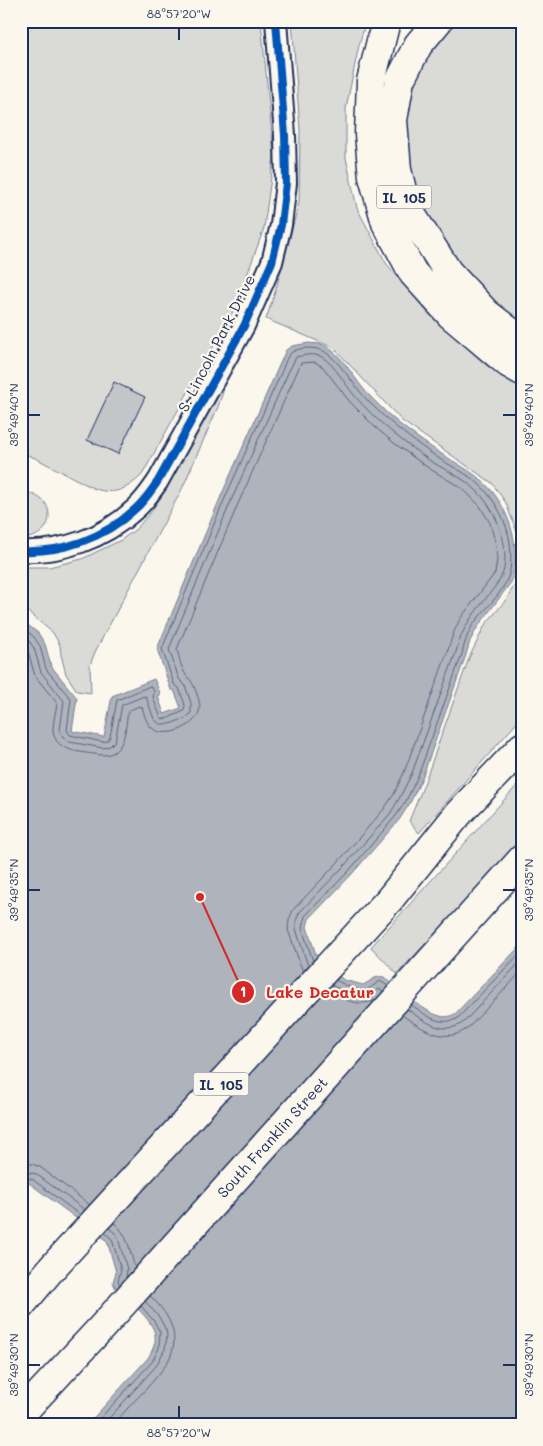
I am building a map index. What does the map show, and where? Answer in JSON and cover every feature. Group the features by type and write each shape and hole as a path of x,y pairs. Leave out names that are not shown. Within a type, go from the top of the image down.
{"main road":[{"path":"386,21 372,81 369,134 373,177 386,223 413,272 451,315 508,363 522,371"},
{"name":"IL 105","path":"438,21 418,45 400,80 393,120 397,170 406,206 448,272 486,312 522,341"},
{"name":"IL 105","path":"21,1305 52,1268 389,900 459,813 522,747"},
{"name":"South Franklin Street","path":"21,1414 102,1327 522,859"}],"street":[{"name":"S. Lincoln Park Drive","path":"21,551 46,550 83,541 120,522 135,510 158,481 248,318 272,262 281,225 286,183 285,135 276,21"}],"shaded area":[{"path":"21,21 261,21 274,156 264,228 236,306 142,475 125,488 119,490 107,491 93,488 21,452"},
{"path":"292,21 366,21 346,108 346,158 357,208 386,263 428,313 486,365 522,388 522,717 419,833 409,821 469,658 485,625 505,601 519,578 519,538 506,503 492,483 402,421 334,348 266,319 299,203 300,130"},
{"path":"454,21 522,21 522,324 498,308 444,252 407,186 400,117 418,62"},
{"path":"220,389 223,392 218,407 182,489 95,652 90,665 91,693 77,691 66,674 60,645 53,633 21,606 21,567 49,567 82,559 121,540 136,529 163,494"},
{"path":"26,491 37,496 46,504 49,518 40,533 28,538 21,538 21,501"},
{"path":"522,780 522,841 397,974 371,947"}],"water":[{"path":"309,343 320,344 333,351 344,362 368,394 404,428 483,481 501,504 513,536 516,559 512,581 477,628 470,641 422,778 410,803 399,820 309,919 307,927 318,961 344,980 363,985 376,978 384,977 419,1005 434,1014 444,1017 455,1014 522,944 522,1425 87,1425 148,1358 154,1345 155,1336 145,1316 115,1287 113,1282 116,1272 107,1241 29,1183 21,1182 21,620 38,633 45,644 51,666 77,698 72,731 104,737 112,696 154,679 161,695 158,696 164,714 181,708 174,690 171,690 157,649 221,496 286,350 292,346"}],"building":[{"path":"114,382 145,397 118,454 87,440"}],"cycle path":[{"path":"21,551 52,549 82,542 122,520 141,504 158,481 244,326 272,262 281,225 286,183 285,135 276,21"}],"place":[{"name":"Lake Decatur","path":"200,897"}]}
